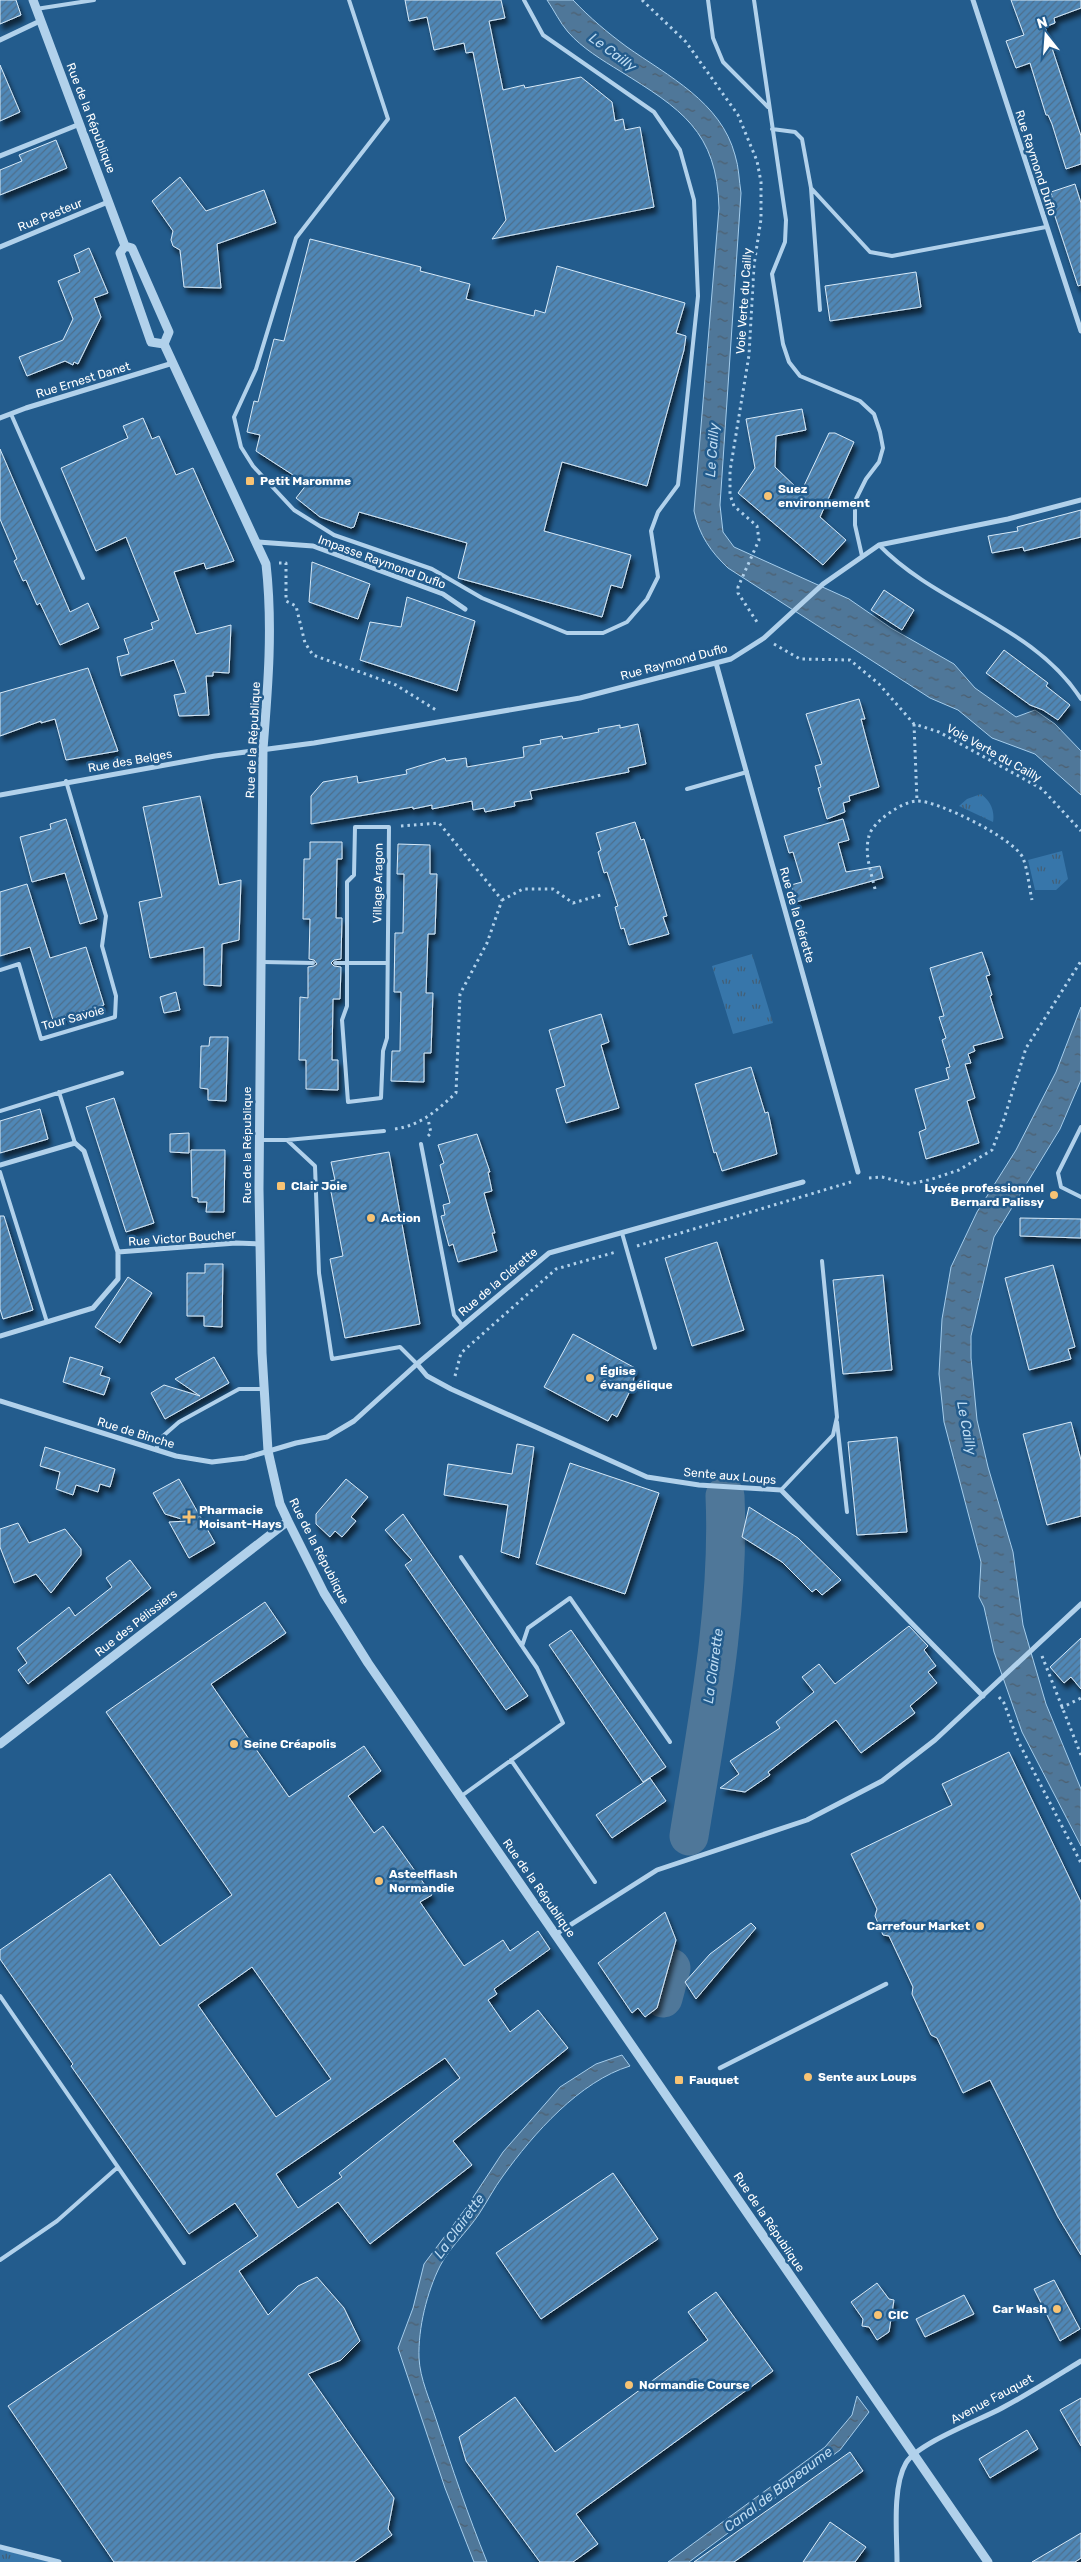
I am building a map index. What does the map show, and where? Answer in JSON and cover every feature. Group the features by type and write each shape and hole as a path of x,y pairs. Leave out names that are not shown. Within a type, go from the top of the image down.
{"street":[{"name":"Rue de la République","path":"33,0 125,246"},
{"name":"Rue Raymond Duflo","path":"973,0 1081,331"},
{"path":"0,40 40,21"},
{"path":"0,156 80,124"},
{"name":"Rue Pasteur","path":"0,247 108,202"},
{"name":"Rue de la République","path":"125,246 120,253 152,342 164,344"},
{"name":"Rue de la République","path":"125,246 132,248 169,332 164,344 258,542 266,564 270,622 268,689 263,749 259,1244 263,1389 268,1451 280,1504 339,1618 913,2456 988,2562"},
{"name":"Rue Ernest Danet","path":"0,418 173,364"},
{"name":"Rue Raymond Duflo","path":"263,749 314,743 580,698 730,659 764,638 823,584 879,546 1008,519 1081,500"},
{"name":"Impasse Raymond Duflo","path":"258,542 313,546 443,594 465,609"},
{"name":"Rue de la Clérette","path":"716,663 858,1172"},
{"name":"Rue des Belges","path":"0,795 263,749"},
{"path":"0,1165 75,1143 84,1151 118,1252"},
{"name":"Rue de la Clérette","path":"268,1451 327,1437 358,1418 416,1364 549,1253 803,1182"},
{"name":"Rue Victor Boucher","path":"0,1336 93,1308 118,1279 118,1252 236,1243 259,1244"},
{"name":"Sente aux Loups","path":"416,1364 426,1376 647,1476 699,1485 781,1490 983,1696"},
{"name":"Rue de Binche","path":"0,1401 156,1450 189,1458 212,1462 245,1458 268,1451"},
{"name":"Rue des Pélissiers","path":"0,1744 288,1521"},
{"path":"556,1934 656,1870 807,1820 874,1786 936,1740 983,1696 999,1678 1081,1604"},
{"path":"720,2068 886,1984"},
{"name":"Avenue Fauquet","path":"913,2456 946,2435 1003,2408 1081,2361"},
{"path":"897,2562 899,2488 906,2463 913,2456"},
{"path":"0,2547 59,2562"}],"lane":[{"path":"36,9 94,0"},
{"path":"349,0 388,119 296,238 256,369 234,417 241,447 253,466 294,510 334,535 432,569 482,598 566,633 604,633 627,622 647,599 658,577 651,531 658,512 678,485 698,296 694,200 680,150 654,112 543,35 524,0"},
{"path":"708,0 713,38 723,62 769,108"},
{"path":"754,0 786,220 785,242 772,274 783,344 789,362 800,376 860,401 874,414 880,432 883,448 879,462 866,479 855,502 855,525 862,556"},
{"path":"772,130 795,132 802,139 811,188 820,310"},
{"path":"811,188 870,252 892,256 1046,228"},
{"path":"11,414 83,578"},
{"path":"879,546 906,570 1024,642 1050,663 1081,698"},
{"path":"687,789 747,772"},
{"name":"Tour Savoie","path":"0,970 19,964 40,1039 115,1017 116,996 102,946 106,916 66,782"},
{"name":"Village Aragon","path":"355,827 389,827 387,1038 383,1051 381,1098 348,1102 342,1020 348,1006 347,882 354,875 355,827"},
{"path":"260,962 313,963"},
{"path":"335,963 387,963"},
{"path":"0,1111 122,1073"},
{"path":"59,1092 75,1143"},
{"path":"1081,1126 1058,1173 1061,1187 1081,1197"},
{"path":"259,1140 287,1140 384,1131"},
{"path":"287,1140 315,1166 319,1273 332,1360 400,1347 416,1364"},
{"path":"421,1144 454,1315 462,1325"},
{"path":"0,1172 47,1322"},
{"path":"622,1233 655,1348"},
{"path":"822,1261 847,1512"},
{"path":"156,1450 163,1436 179,1422 239,1389 263,1389"},
{"path":"781,1490 833,1435 837,1417"},
{"path":"460,1797 563,1723 537,1668 461,1557"},
{"path":"522,1646 528,1628 570,1598 670,1742"},
{"path":"511,1760 594,1882"},
{"path":"0,1996 184,2263"},
{"path":"0,2260 57,2221 118,2167"}],"path":[{"name":"Voie Verte du Cailly","path":"642,0 686,42 738,115 757,161 761,182 761,219 754,266 749,355 730,471 730,496 734,506 757,526 758,540 738,587 740,596 757,621"},
{"path":"266,564 286,563 286,600 296,606 305,643 313,655 406,690 432,706 447,719"},
{"path":"764,638 800,659 850,660 879,684 914,724 917,800"},
{"name":"Voie Verte du Cailly","path":"914,724 939,732 1042,789 1081,831"},
{"path":"874,889 868,852 869,834 880,820 902,805 917,800 947,809 1012,845 1023,857 1032,900"},
{"path":"389,827 439,823 502,900"},
{"path":"384,1131 409,1127 428,1118 456,1093 460,994 487,943 502,900 523,889 553,889 573,903 604,894"},
{"path":"1038,1644 1061,1708 1081,1755"},
{"path":"991,1686 1004,1703 1018,1741 1081,1863"},
{"path":"1061,1708 1081,1698"}],"green space":[{"path":"981,794 991,806 993,822 959,806 967,799"},
{"path":"1062,851 1068,879 1056,890 1035,890 1028,860"},
{"path":"752,954 773,1023 733,1034 712,966"},
{"path":"0,2547 59,2562 0,2562"}],"water":[{"name":"Le Cailly","path":"547,0 573,0 627,47 691,92 718,120 728,136 735,155 741,193 720,505 723,532 734,547 849,599 891,628 954,664 975,688 1016,717 1035,710 1055,724 1081,751 1081,795 1035,754 992,738 958,710 930,698 728,568 706,543 694,511 719,208 717,182 711,159 703,141 692,125 678,111 642,85 599,58 574,38 565,28"},
{"name":"Le Cailly","path":"1081,1007 1081,1080 1060,1129 994,1237 971,1336 971,1358 977,1420 988,1467 1013,1552 1023,1625 1046,1704 1081,1789 1081,1846 1022,1732 994,1652 984,1607 979,1597 981,1562 944,1422 939,1374 942,1319 951,1267 977,1212 1016,1150 1056,1072"},
{"path":"622,2055 630,2066 611,2073 576,2096 528,2143 474,2221 444,2259 435,2276 427,2299 419,2347 421,2374 454,2473 487,2562 474,2562 445,2488 398,2348 413,2308 424,2264 466,2208 503,2152 560,2087 596,2064"},
{"name":"Canal de Bapeaume","path":"857,2396 869,2412 840,2450 689,2562 668,2562 825,2447 852,2415"}],"building":[{"path":"0,0 16,0 21,15 0,24"},
{"path":"405,0 501,0 505,18 489,21 503,90 524,85 525,88 581,77 612,102 615,121 623,119 625,130 640,127 654,207 492,239 506,220 473,52 466,53 464,43 434,50 427,17 409,21"},
{"path":"1011,0 1081,0 1081,8 1054,18 1055,23 1045,27 1081,136 1081,164 1066,169 1052,124 1048,115 1046,115 1030,63 1016,68 1006,41 1024,35"},
{"path":"0,65 20,112 0,121"},
{"path":"56,140 67,168 0,195 0,170 22,161 19,155"},
{"path":"180,177 206,211 264,190 276,223 217,244 221,288 184,287 180,250 173,246 171,240 173,231 152,201"},
{"path":"1075,184 1081,203 1081,285 1078,286 1049,198 1052,197 1051,192"},
{"path":"310,239 421,267 420,271 470,284 466,299 534,316 535,310 545,313 557,266 685,303 676,333 686,336 684,350 647,486 562,462 544,531 631,555 622,588 611,585 602,617 458,578 467,543 359,512 354,527 351,528 320,517 296,498 307,484 256,451 260,435 247,432 254,401 258,402 274,339 284,341"},
{"path":"89,248 108,293 94,298 101,317 78,364 74,362 73,365 65,361 27,376 19,357 63,340 73,319 58,281 80,272 74,255"},
{"path":"916,272 921,307 830,321 825,286"},
{"name":"Suez environnement","path":"802,409 806,430 776,436 775,467 801,492 829,433 835,433 854,442 820,517 846,540 823,565 738,493 755,468 746,419"},
{"path":"143,418 152,439 159,436 176,475 193,468 234,561 206,569 204,563 174,572 196,634 231,625 229,673 213,672 213,676 206,676 209,715 179,716 174,695 186,693 174,660 121,676 117,657 129,654 124,639 153,629 151,623 159,620 126,537 96,551 61,468 128,438 123,426"},
{"path":"0,449 70,612 88,603 99,628 60,645 40,603 37,605 26,580 23,581 14,561 17,559 0,519"},
{"path":"1081,510 1081,537 1024,551 1023,547 992,553 988,536 1018,531 1017,527"},
{"path":"312,562 370,584 358,619 309,602"},
{"path":"884,590 914,610 902,630 871,610"},
{"path":"407,597 475,621 457,691 360,660 370,622 401,627"},
{"path":"1004,650 1048,683 1046,686 1070,705 1058,720 1043,710 1030,705 986,673"},
{"path":"88,668 118,751 66,760 55,719 41,723 41,721 0,736 0,693"},
{"path":"859,699 865,719 861,719 879,787 849,796 850,801 843,803 845,812 827,819 818,788 821,787 815,766 822,764 806,714"},
{"path":"638,724 646,764 628,768 629,772 530,791 532,799 514,802 515,806 485,812 484,808 473,810 472,801 432,809 432,805 413,809 413,807 311,824 311,796 323,782 357,776 358,783 407,774 406,770 445,758 446,761 466,758 467,767 524,757 523,747 541,744 540,740 562,736 563,739 599,732 598,729 620,725 620,728"},
{"path":"200,796 219,885 241,880 239,940 222,944 221,986 204,985 204,947 150,958 139,902 162,897 143,807"},
{"path":"66,819 97,919 80,924 65,873 32,882 20,837 51,829 50,824"},
{"path":"843,819 849,840 838,843 846,872 880,866 883,878 796,902 791,885 802,882 793,852 789,853 784,836"},
{"path":"635,822 641,840 644,839 667,916 663,917 669,934 629,945 624,928 621,929 615,907 618,906 607,872 604,873 598,852 601,850 596,833"},
{"path":"310,842 342,842 342,859 337,859 336,918 342,918 341,959 334,960 331,963 334,966 341,967 340,999 333,999 332,1060 338,1060 338,1090 306,1089 306,1060 299,1060 300,997 308,998 308,967 317,964 314,960 309,959 310,919 303,919 304,859 310,859"},
{"path":"398,844 430,845 430,874 437,874 435,934 428,934 426,993 433,993 431,1053 424,1053 424,1082 391,1081 392,1051 400,1051 401,992 394,992 395,933 403,933 404,874 397,874"},
{"path":"27,884 50,958 86,947 104,1005 53,1020 30,947 0,956 0,892"},
{"path":"982,952 990,975 986,976 992,995 990,996 1003,1038 973,1046 975,1051 968,1054 971,1063 965,1064 975,1098 967,1101 979,1143 926,1159 919,1132 926,1129 915,1089 949,1079 946,1068 950,1067 942,1040 946,1038 939,1017 944,1016 930,968"},
{"path":"176,992 180,1010 164,1013 160,997"},
{"path":"601,1014 609,1042 601,1045 619,1108 566,1123 556,1089 565,1086 549,1030"},
{"path":"210,1037 228,1037 226,1101 208,1100 208,1089 200,1088 201,1046 209,1046"},
{"path":"751,1067 765,1113 768,1112 777,1154 722,1171 716,1152 714,1153 695,1084"},
{"path":"114,1098 154,1223 126,1232 86,1107"},
{"path":"40,1109 48,1139 0,1153 0,1121"},
{"path":"189,1133 189,1153 170,1152 170,1134"},
{"path":"477,1134 490,1172 488,1172 492,1191 484,1193 495,1233 492,1233 497,1251 458,1262 453,1244 449,1246 441,1216 445,1215 443,1205 450,1203 440,1165 444,1163 438,1145"},
{"path":"191,1150 225,1150 224,1212 206,1212 207,1202 198,1202 198,1198 192,1197"},
{"name":"Action","path":"389,1152 420,1324 345,1338 330,1259 343,1256 329,1181 335,1180 331,1162"},
{"path":"0,1216 4,1216 33,1310 3,1319 0,1309"},
{"path":"1020,1218 1081,1219 1081,1238 1020,1236"},
{"path":"717,1242 744,1330 692,1346 665,1258"},
{"path":"205,1264 223,1264 222,1327 204,1326 204,1316 187,1316 187,1273 205,1273"},
{"path":"1053,1265 1075,1347 1068,1349 1071,1359 1029,1370 1005,1278"},
{"path":"883,1275 892,1370 843,1374 833,1280"},
{"path":"128,1277 152,1293 120,1343 95,1327"},
{"name":"Église évangélique","path":"573,1334 635,1368 633,1385 617,1417 612,1414 608,1421 544,1387"},
{"path":"70,1357 103,1367 100,1375 110,1378 104,1395 63,1382"},
{"path":"214,1357 229,1383 165,1419 151,1393 164,1385 200,1396 175,1379"},
{"path":"1071,1422 1081,1460 1081,1516 1047,1525 1023,1434"},
{"path":"897,1437 907,1532 857,1535 848,1442"},
{"path":"517,1444 534,1447 519,1558 501,1552 508,1505 444,1495 448,1464 512,1474"},
{"path":"45,1447 115,1469 110,1487 100,1484 98,1492 76,1485 73,1495 56,1489 60,1472 40,1466"},
{"path":"570,1463 659,1493 625,1594 536,1564"},
{"path":"179,1479 215,1543 189,1558 169,1522 188,1521 165,1514 153,1493"},
{"path":"346,1479 368,1497 351,1517 356,1521 342,1537 335,1531 330,1537 316,1524 316,1514"},
{"path":"749,1507 798,1538 841,1580 822,1595 816,1589 812,1592 782,1562 742,1537"},
{"path":"403,1514 528,1696 506,1710 405,1565 412,1560 385,1530"},
{"path":"18,1523 29,1543 65,1529 81,1549 81,1555 51,1593 36,1574 14,1583 0,1547 0,1529"},
{"path":"130,1560 151,1588 28,1684 18,1670 27,1663 17,1648 69,1607 75,1616 112,1587 106,1578"},
{"path":"265,1602 286,1633 211,1684 289,1797 364,1746 381,1771 348,1796 374,1833 383,1826 432,1895 420,1902 464,1966 503,1940 510,1951 538,1931 550,1949 494,1989 497,1994 488,2000 510,2032 538,2010 568,2048 453,2141 472,2165 370,2244 338,2202 239,2271 268,2315 298,2286 317,2277 344,2308 360,2341 341,2360 308,2374 394,2498 388,2529 392,2535 354,2562 114,2562 8,2406 258,2236 235,2203 189,2234 71,2066 73,2064 0,1959 0,1950 110,1874 160,1946 232,1895 106,1712","holes":["252,1967 331,2079 276,2117 198,2005","445,2058 460,2078 339,2173 342,2177 298,2208 276,2174"]},
{"path":"909,1626 928,1646 924,1650 936,1666 928,1672 937,1683 910,1706 915,1713 861,1753 836,1720 768,1772 770,1775 745,1792 720,1788 739,1774 730,1761 780,1728 776,1722 814,1692 802,1677 819,1664 835,1684"},
{"path":"571,1630 666,1767 643,1782 549,1645"},
{"path":"1081,1638 1081,1689 1071,1677 1064,1683 1050,1667"},
{"name":"Carrefour Market","path":"1009,1752 1081,1902 1081,2255 1058,2217 990,2080 963,2093 937,2038 931,2035 912,1994 913,1987 889,1936 883,1935 875,1916 877,1909 851,1854 952,1805 942,1784"},
{"path":"650,1778 666,1801 612,1838 596,1815"},
{"path":"665,1912 676,1940 657,2008 645,2017 638,2008 632,2013 598,1963"},
{"path":"751,1923 756,1928 696,1999 685,1982 710,1954"},
{"path":"613,2173 658,2239 541,2319 496,2253"},
{"name":"Car Wash","path":"1054,2280 1080,2329 1060,2341 1034,2289"},
{"name":"CIC","path":"877,2283 889,2299 894,2300 889,2332 877,2340 869,2327 862,2326 863,2319 851,2302"},
{"path":"716,2292 773,2371 576,2514 598,2544 573,2562 540,2562 466,2461 459,2437 515,2397 555,2452 708,2340 688,2312"},
{"path":"964,2295 974,2314 925,2337 916,2319"},
{"path":"1081,2398 1081,2446 1060,2410"},
{"path":"1027,2430 1038,2449 990,2478 979,2459"},
{"path":"850,2452 863,2471 734,2562 694,2562"},
{"path":"830,2522 866,2547 855,2562 803,2562"},
{"path":"1081,2533 1081,2558 1075,2562 1032,2562"}],"waterway":[{"name":"La Clairette","path":"689,1836 710,1709 721,1624 726,1538 725,1496"},
{"name":"La Clairette","path":"663,1998 671,1968"}],"place":[{"name":"Petit Maromme","path":"250,481"},
{"name":"Suez environnement","path":"768,496"},
{"name":"Clair Joie","path":"281,1186"},
{"name":"Lycée professionnel Bernard Palissy","path":"1054,1195"},
{"name":"Action","path":"371,1218"},
{"name":"Église évangélique","path":"590,1378"},
{"name":"Pharmacie Moisant-Hays","path":"189,1517"},
{"name":"Seine Créapolis","path":"234,1744"},
{"name":"Asteelflash Normandie","path":"379,1881"},
{"name":"Carrefour Market","path":"980,1926"},
{"name":"Sente aux Loups","path":"808,2077"},
{"name":"Fauquet","path":"679,2080"},
{"name":"Car Wash","path":"1057,2309"},
{"name":"CIC","path":"878,2315"},
{"name":"Normandie Course","path":"629,2385"}]}
